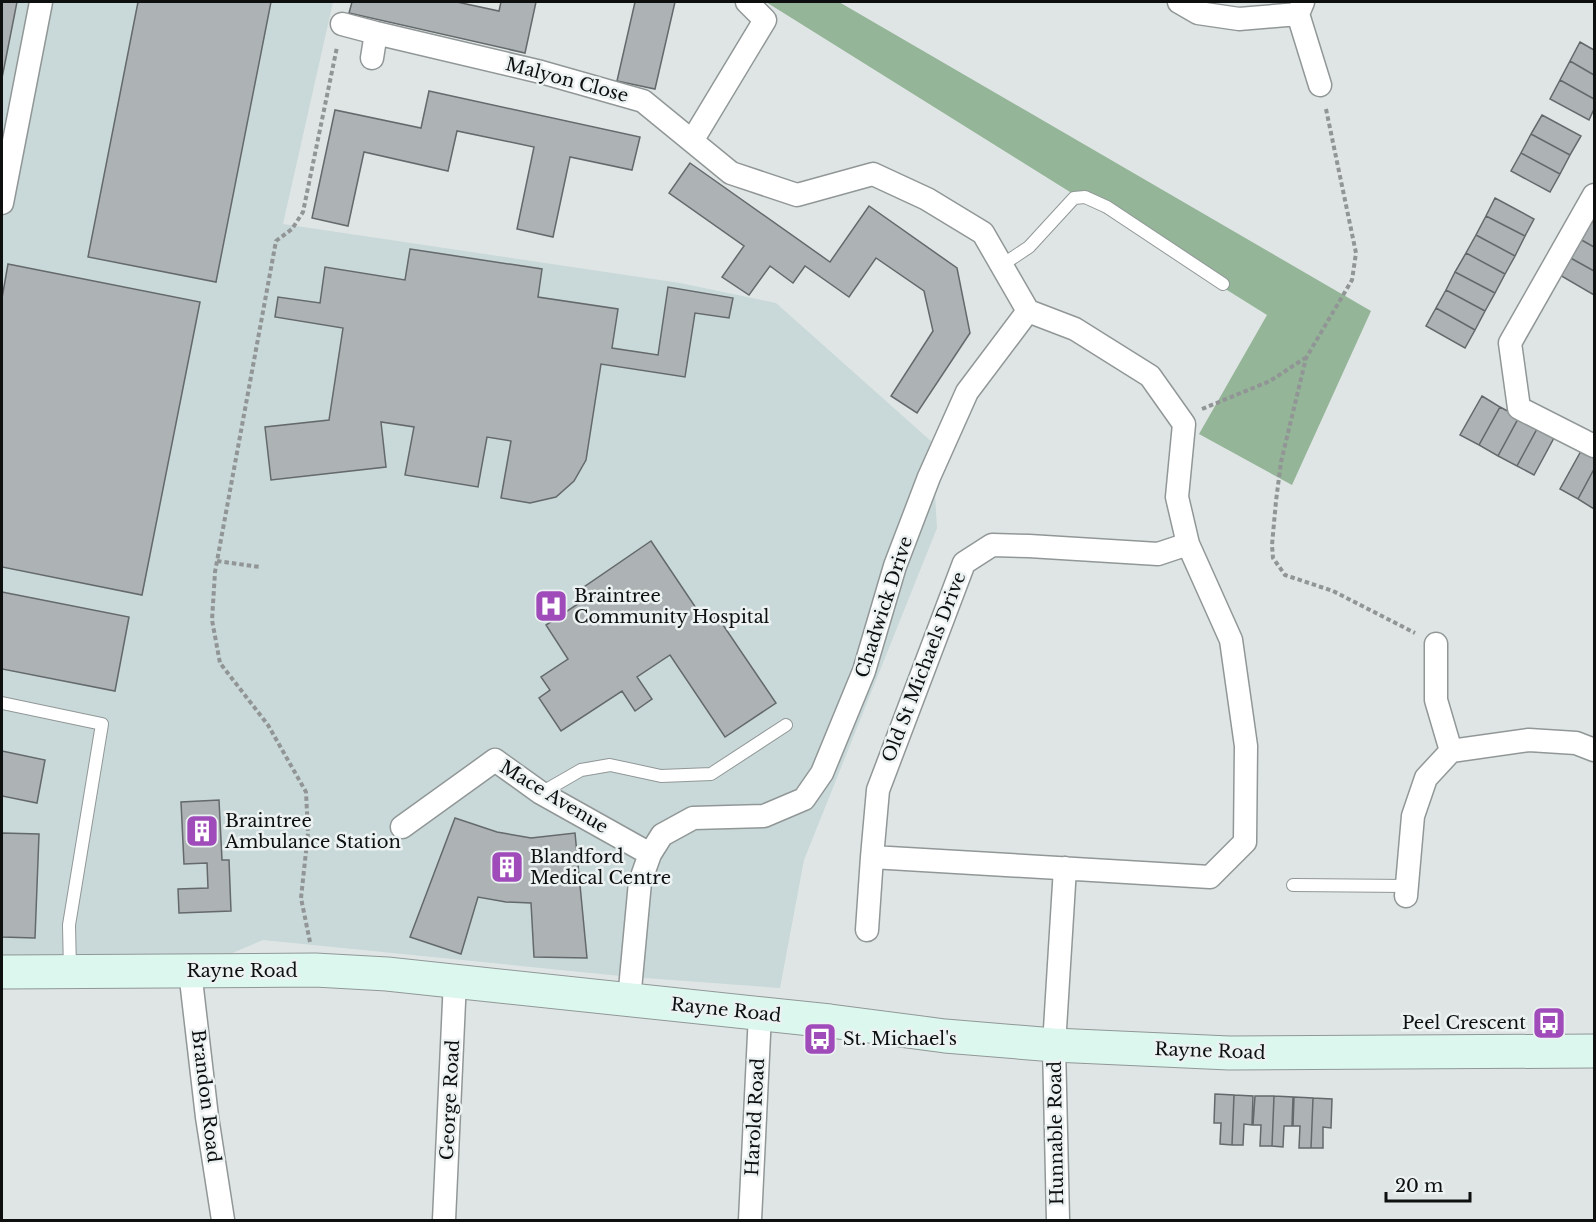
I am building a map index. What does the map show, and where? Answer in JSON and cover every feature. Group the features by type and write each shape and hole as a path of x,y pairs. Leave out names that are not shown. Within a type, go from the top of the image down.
{"main road":[{"name":"Rayne Road","path":"2,972 315,970 455,980 830,1021 945,1036 1054,1045 1229,1053 1594,1051"}],"street":[{"path":"2,203 41,2"},
{"path":"692,141 765,20 747,2"},
{"path":"1179,2 1198,13 1239,19 1300,8 1320,85"},
{"name":"Malyon Close","path":"342,24 541,72 643,101 731,173 797,195 873,174 927,200 983,233 1028,310"},
{"path":"372,58 376,33"},
{"path":"1594,195 1510,343 1519,408 1594,446"},
{"path":"872,857 1210,877 1245,842 1246,746 1231,640 1188,544 1177,497 1184,424 1150,376 1075,329 1028,310"},
{"name":"Chadwick Drive","path":"629,1000 640,882 650,854 662,835 693,818 764,816 804,799 822,773 864,671 895,566 929,477 967,392 1028,310"},
{"name":"Old St Michaels Drive","path":"867,930 878,790 963,563 993,545 1158,554 1188,544"},
{"path":"1436,644 1436,700 1452,751"},
{"path":"1407,891 1413,816 1426,778 1452,751 1529,740 1576,743 1594,750"},
{"name":"Mace Avenue","path":"402,826 495,760 541,793 650,854"},
{"path":"1054,1045 1065,868"},
{"name":"Brandon Road","path":"190,971 207,1117 223,1221"},
{"name":"George Road","path":"444,1221 455,980"},
{"name":"Harold Road","path":"750,1221 760,1014"},
{"name":"Hunnable Road","path":"1054,1045 1058,1221"}],"lane":[{"path":"1002,266 1029,247 1074,198 1085,197 1107,207 1146,231 1223,284"},
{"path":"2,703 102,724 69,925 70,972"},
{"path":"541,793 581,770 610,765 661,776 711,774 786,725"},
{"path":"1293,885 1407,891"}],"path":[{"path":"315,970 301,898 308,833 306,792 268,725 220,663 212,620 217,561 276,241 292,229 303,212 342,24"},
{"path":"1320,85 1356,253 1352,280 1306,358 1281,462 1272,545 1273,558 1285,574 1333,591 1436,644"},
{"path":"1184,424 1199,410 1270,381 1306,358"},
{"path":"217,561 260,567"}],"shaded area":[{"name":"Braintree Community Hospital","path":"2,2 333,2 283,224 680,283 776,303 932,442 937,528 804,860 780,988 631,977 263,940 190,971 2,972"}],"green space":[{"path":"766,2 839,2 1371,311 1292,485 1199,434 1267,315"}],"building":[{"path":"2,2 17,2 2,78"},
{"path":"138,2 271,2 216,282 88,257"},
{"path":"352,2 457,2 499,11 501,2 536,2 525,53 349,13"},
{"path":"635,2 675,2 655,89 617,81"},
{"path":"1580,42 1594,50 1594,75 1570,61"},
{"path":"1570,61 1594,75 1594,99 1560,80"},
{"path":"1560,80 1594,99 1594,109 1589,120 1550,99"},
{"path":"429,91 640,137 632,170 570,157 553,237 517,229 534,147 457,131 448,171 364,152 348,226 312,218 335,110 421,128"},
{"path":"1542,115 1581,136 1570,155 1531,134"},
{"path":"1531,134 1570,155 1560,174 1521,153"},
{"path":"1521,153 1560,174 1550,192 1511,171"},
{"path":"690,163 830,262 869,206 957,268 970,333 917,413 891,396 933,331 924,291 876,258 849,297 805,266 793,283 770,266 749,295 722,277 744,246 669,193"},
{"path":"1495,198 1534,219 1525,236 1486,216"},
{"path":"1486,216 1525,236 1515,256 1476,235"},
{"path":"1587,219 1594,223 1594,247 1578,238"},
{"path":"1476,235 1515,256 1505,274 1466,253"},
{"path":"1578,238 1594,247 1594,271 1567,256"},
{"path":"410,249 542,269 538,297 618,309 612,348 658,355 668,287 733,298 729,318 695,313 685,377 601,364 586,460 574,481 556,497 530,503 501,498 511,441 487,437 478,487 405,475 414,427 381,422 386,467 271,480 265,427 329,420 343,328 275,317 278,297 320,303 325,267 405,280"},
{"path":"1466,253 1505,274 1495,293 1455,272"},
{"path":"1567,256 1594,271 1594,295 1558,274"},
{"path":"8,264 200,302 142,595 2,567 2,298"},
{"path":"1455,272 1495,293 1485,311 1446,290"},
{"path":"1446,290 1485,311 1475,330 1436,308"},
{"path":"1436,308 1475,330 1465,348 1426,326"},
{"path":"1482,396 1500,407 1479,445 1460,435"},
{"path":"1500,407 1519,417 1498,456 1479,445"},
{"path":"1519,417 1538,427 1517,466 1498,456"},
{"path":"1538,427 1555,436 1534,475 1517,466"},
{"path":"1581,451 1594,458 1594,469 1578,499 1560,489"},
{"path":"1594,469 1594,509 1578,499"},
{"path":"651,541 706,623 717,616 776,703 725,737 670,655 637,677 652,699 635,711 622,691 561,731 539,698 550,690 541,677 568,659 546,625 587,598 581,589"},
{"path":"2,592 129,617 115,691 2,669"},
{"path":"2,751 45,760 37,803 2,796"},
{"name":"Braintree Ambulance Station","path":"219,800 222,860 229,860 231,911 179,913 178,889 208,888 207,863 184,864 181,802"},
{"name":"Blandford Medical Centre","path":"455,818 497,832 531,838 575,833 587,958 534,957 531,903 506,902 478,897 461,954 410,937"},
{"path":"2,833 39,834 35,938 2,937"},
{"path":"1215,1094 1234,1095 1232,1145 1220,1144 1221,1123 1214,1123"},
{"path":"1234,1095 1253,1096 1252,1125 1244,1124 1243,1145 1232,1145"},
{"path":"1255,1096 1274,1096 1272,1146 1260,1146 1261,1125 1253,1125"},
{"path":"1274,1096 1293,1097 1292,1126 1284,1126 1283,1147 1272,1146"},
{"path":"1294,1097 1313,1098 1311,1148 1299,1148 1300,1126 1293,1126"},
{"path":"1313,1098 1332,1099 1331,1128 1323,1127 1323,1148 1311,1148"}],"place":[{"name":"Braintree Community Hospital","path":"551,606"},
{"name":"Braintree Ambulance Station","path":"202,831"},
{"name":"Blandford Medical Centre","path":"507,867"},
{"name":"Peel Crescent","path":"1549,1023"},
{"name":"St. Michael's","path":"820,1039"}]}
